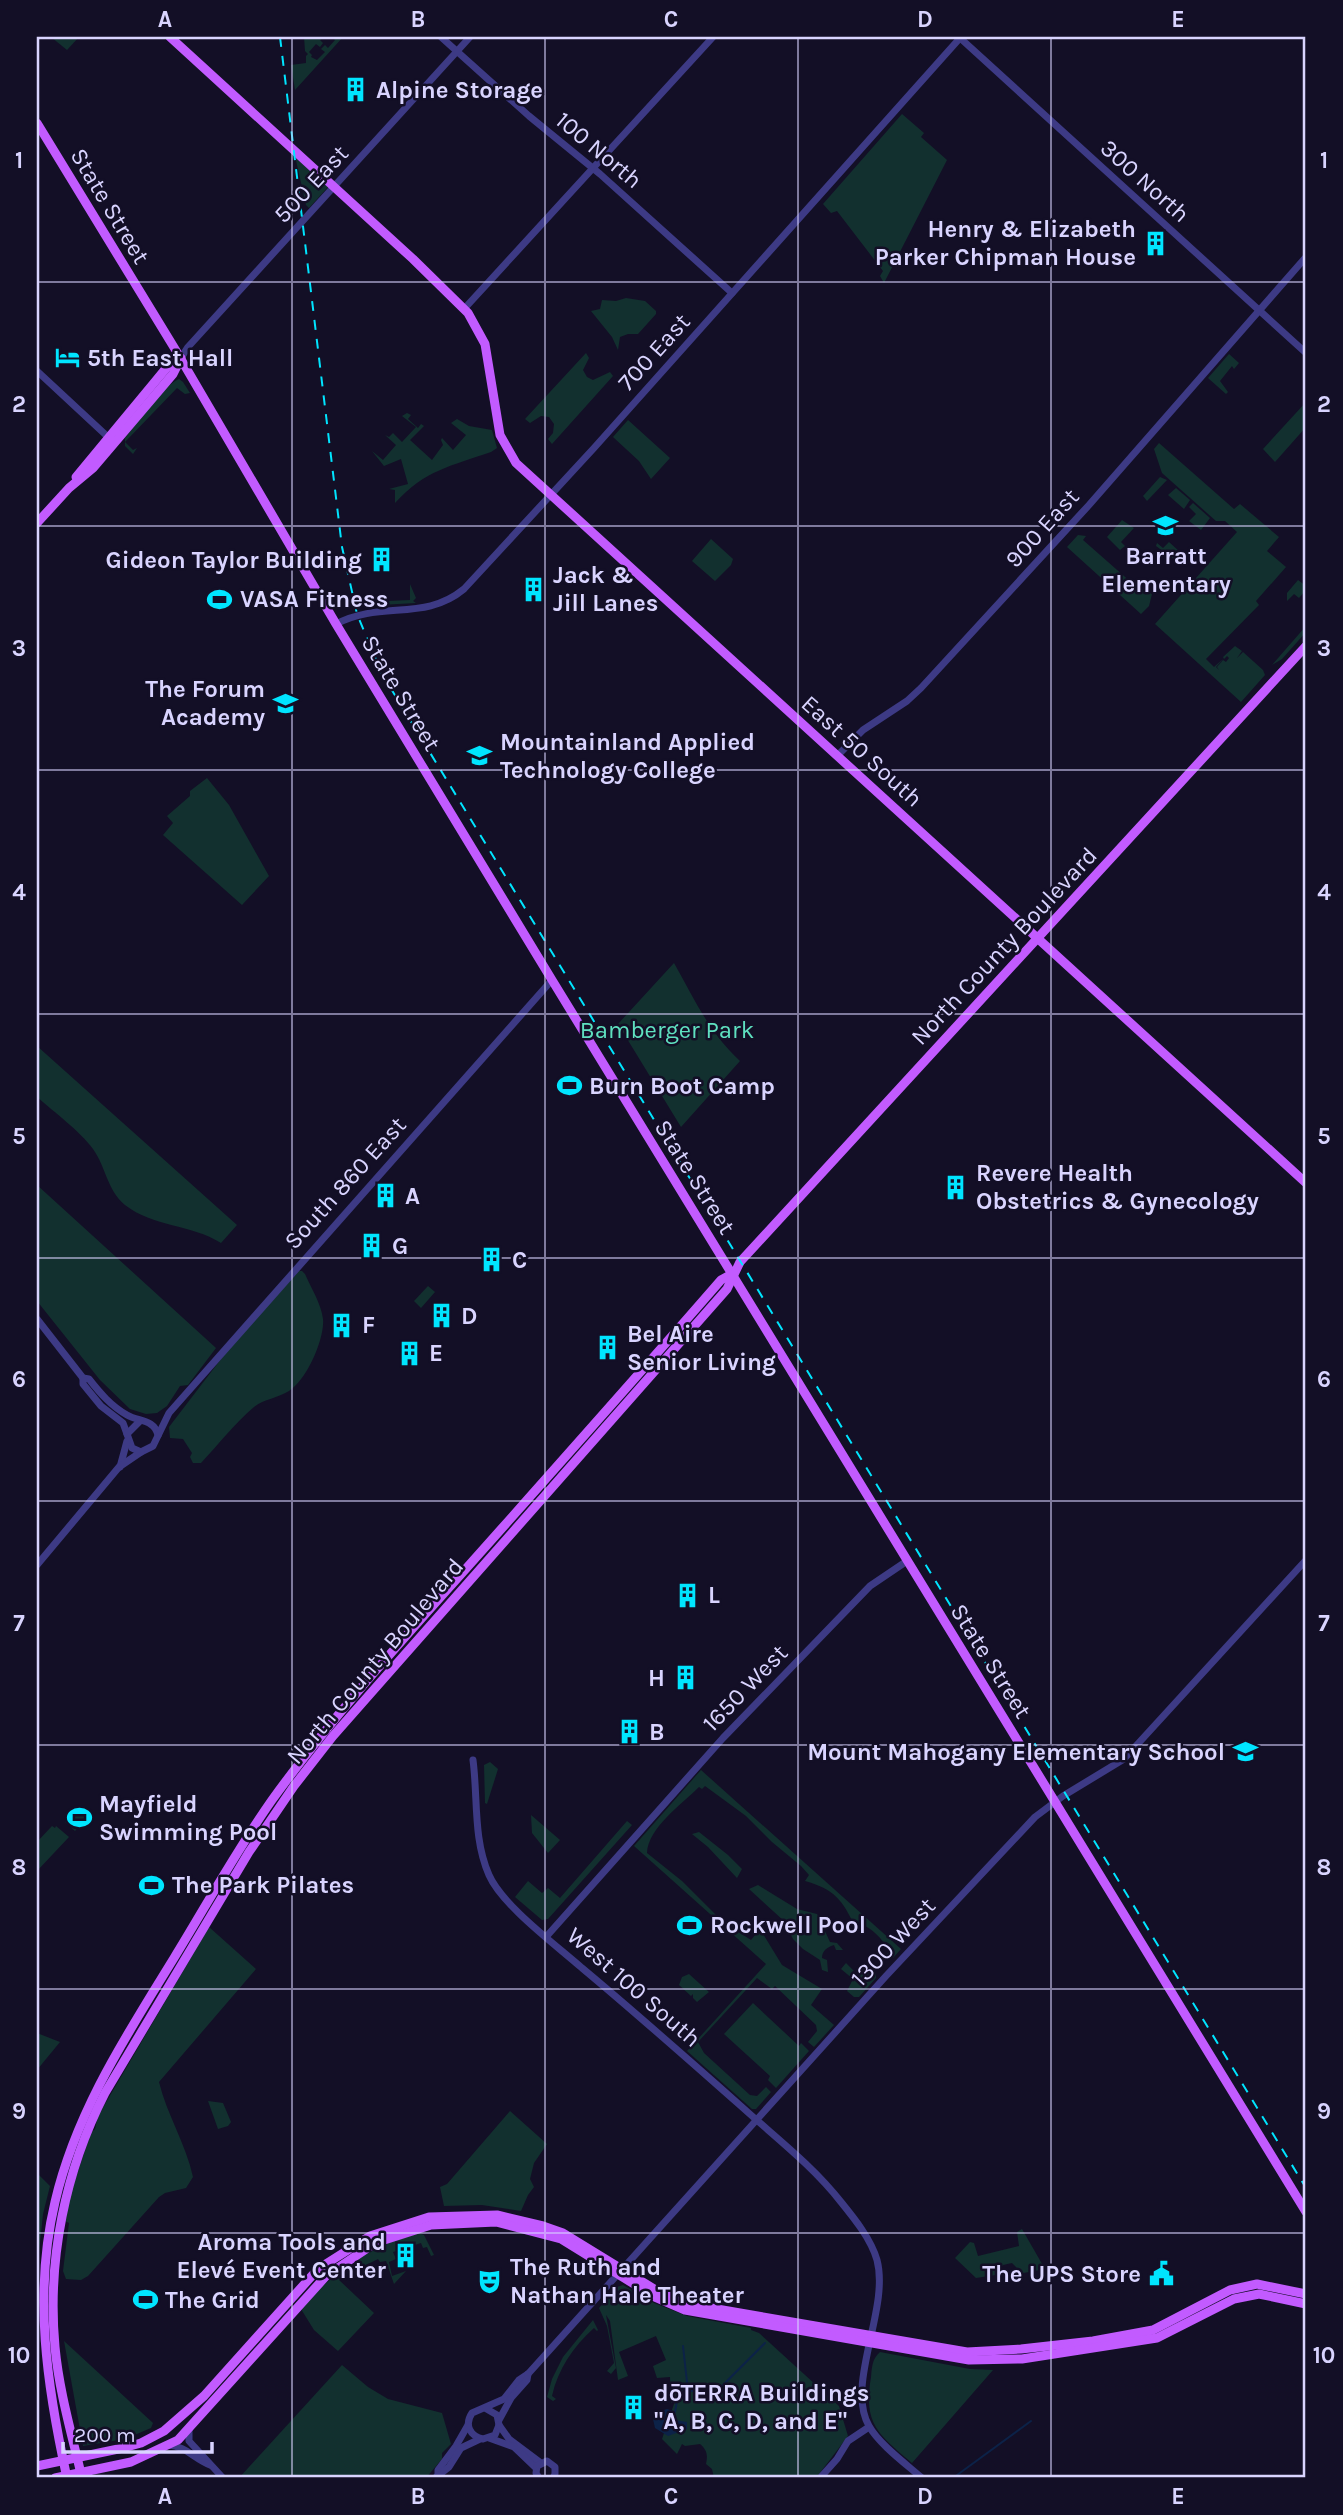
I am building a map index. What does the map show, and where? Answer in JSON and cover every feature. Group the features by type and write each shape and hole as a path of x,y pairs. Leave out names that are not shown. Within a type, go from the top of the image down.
{"main road":[{"name":"East 50 South","path":"170,37 464,309 479,329 485,344 499,429 506,448 516,463 1306,1183"},
{"name":"State Street","path":"37,123 552,980 1306,2212"},
{"name":"500 East","path":"37,523 69,488 168,366 180,358"},
{"name":"500 East","path":"69,488 93,468 173,374 180,358"},
{"name":"North County Boulevard","path":"81,2475 46,2290 73,2171 96,2110 249,1852 333,1736 726,1289 740,1262 1306,646"},
{"name":"North County Boulevard","path":"67,2477 47,2374 44,2325 48,2245 55,2201 65,2165 92,2098 219,1882 271,1803 340,1711 721,1280 733,1274"},
{"path":"37,2466 141,2443 164,2431 204,2396 318,2269 370,2236 429,2217 497,2215 563,2233 655,2297 685,2311 872,2341 969,2360 1023,2359 1157,2338 1234,2299 1259,2294 1306,2304"},
{"path":"55,2478 81,2475 131,2462 178,2440 326,2276 375,2243 402,2233 431,2225 496,2222 561,2239 621,2272"},
{"path":"872,2341 967,2352 1021,2350 1153,2330 1230,2290 1257,2284 1306,2294"}],"street":[{"name":"100 North","path":"441,37 732,293"},
{"name":"500 East","path":"180,358 470,37"},
{"path":"464,309 713,37"},
{"name":"700 East","path":"336,624 371,611 428,608 458,594 551,496 960,37"},
{"name":"300 North","path":"960,37 1306,354"},
{"name":"900 East","path":"838,755 868,725 907,701 921,688 1089,505 1306,257"},
{"path":"37,372 108,437"},
{"name":"South 860 East","path":"158,1435 169,1413 552,980"},
{"path":"37,1319 101,1406 123,1423 132,1448 141,1452"},
{"path":"37,1565 120,1467 153,1446 158,1435 154,1425 119,1410 89,1379 83,1378"},
{"name":"South 860 East","path":"150,1422 169,1413"},
{"path":"120,1467 127,1436 140,1421"},
{"name":"1300 West","path":"528,2374 671,2213 1035,1817 1055,1801 1124,1759 1306,1560"},
{"name":"1650 West","path":"546,1937 723,1738 870,1586 907,1561"},
{"name":"West 100 South","path":"473,1760 477,1789 478,1839 490,1878 502,1894 546,1937 827,2184 872,2246 878,2262 879,2277 872,2341 862,2388 862,2405 869,2427"},
{"path":"436,2477 468,2425 472,2413 504,2399 519,2380 528,2374"},
{"path":"436,2477 449,2467 461,2448 497,2432 511,2398 527,2380 528,2374"},
{"path":"485,2408 494,2412 509,2439 538,2466 539,2478"},
{"path":"468,2425 473,2435 514,2447 538,2466"},
{"path":"820,2478 848,2441 869,2427 922,2478"},
{"path":"190,2428 189,2441 223,2478"},
{"path":"168,2445 183,2447 200,2461 210,2465"},
{"path":"538,2466 550,2462 555,2467 555,2477"}],"green space":[{"path":"51,37 79,37 67,50"},
{"path":"304,37 323,37 320,47 316,44 309,52 311,57 317,60 325,52 321,49 325,45 328,48 335,40 332,37 343,37 295,90 291,65 306,63 308,54 305,51"},
{"path":"902,114 924,133 921,137 947,160 884,283 880,276 883,271 837,211 831,213 823,204"},
{"path":"295,156 328,187 309,208 306,205"},
{"path":"626,298 645,301 656,314 638,334 620,337 618,350 612,337 591,311 600,309 602,300 616,301"},
{"path":"586,353 589,358 583,370 587,377 593,380 610,372 613,376 552,444 548,439 553,433 554,424 549,417 541,416 530,423 525,419"},
{"path":"1229,354 1239,363 1234,369 1232,366 1220,381 1228,392 1226,394 1208,378"},
{"path":"179,379 183,382 190,393 185,394 177,388 125,442 125,438 165,389"},
{"path":"1306,402 1306,427 1275,462 1263,449"},
{"path":"407,413 411,415 408,419 418,428 421,424 424,426 410,440 432,460 443,445 442,438 453,450 466,435 451,423 457,419 469,426 492,430 497,448 428,476 395,503 395,490 389,489 408,484 401,459 384,466 372,451 383,460 396,445 385,435 389,437 393,433 402,442 416,427 402,416"},
{"path":"628,420 670,458 651,479 639,461 613,437"},
{"path":"125,442 133,450 137,448 133,454 125,446"},
{"path":"1159,443 1234,509 1240,504 1279,537 1267,551 1286,567 1256,601 1259,605 1206,659 1214,667 1223,659 1216,667 1219,670 1217,667 1229,658 1223,657 1235,646 1242,651 1237,658 1243,652 1263,670 1265,675 1241,702 1155,624 1237,532 1225,521 1216,521 1162,473 1154,449"},
{"path":"1160,477 1167,480 1147,501 1143,496"},
{"path":"1176,488 1190,500 1184,509 1168,495"},
{"path":"1193,503 1210,518 1201,530 1189,521 1196,514 1189,507"},
{"path":"1122,520 1134,528 1121,542 1125,546 1120,550 1107,537"},
{"path":"1078,535 1086,536 1083,540 1141,591 1145,588 1152,594 1149,606 1141,614 1067,547"},
{"path":"711,539 733,559 731,565 715,581 692,561"},
{"path":"1169,542 1180,552 1175,560 1156,546 1157,543 1163,548"},
{"path":"1298,580 1306,586 1306,590 1299,598 1294,594 1287,601 1287,593"},
{"path":"410,584 416,598 413,601 416,603 362,606 360,599 364,597 365,602 410,600"},
{"path":"1306,626 1306,632 1282,659 1272,665"},
{"path":"207,778 229,805 269,876 242,905 163,835 173,823 167,816 190,796 190,791"},
{"name":"Bamberger Park","path":"674,963 711,1027 740,1061 681,1127 618,1024"},
{"path":"37,1046 237,1225 221,1243 197,1232 148,1218 119,1199 88,1142 37,1097"},
{"path":"37,1185 216,1348 188,1385 180,1386 167,1406 157,1413 146,1414 130,1409 100,1380 37,1301"},
{"path":"299,1271 305,1274 323,1319 318,1348 308,1369 295,1386 254,1407 201,1463 193,1463 190,1457 192,1453 183,1439 170,1438 169,1427 231,1346"},
{"path":"428,1286 435,1292 421,1308 414,1301"},
{"path":"490,1762 498,1769 487,1804 484,1765"},
{"path":"701,1770 901,1949 893,1958 887,1954 889,1951 886,1946 873,1931 859,1923 855,1927 836,1897 805,1881 809,1875 801,1866 746,1816 705,1786 702,1789 699,1787 667,1817 653,1835 647,1853 682,1881 723,1922 751,1940 760,1929 782,1965 822,1989 811,2005 834,2025 814,2047 808,2042 817,2031 816,2025 775,1986 772,1989 757,1978 698,2042 704,2053 750,2095 757,2096 766,2087 771,2092 756,2109 752,2109 687,2051 766,1964 634,1846"},
{"name":"Mayfield Swimming Pool","path":"82,1806 91,1814 75,1831 65,1822"},
{"path":"531,1815 560,1840 548,1853 532,1833"},
{"path":"627,1821 632,1825 548,1919 542,1920 515,1897 528,1881 542,1893 548,1888 560,1898"},
{"path":"52,1826 56,1826 69,1837 37,1871 37,1842"},
{"path":"699,1832 742,1869 737,1878 692,1834"},
{"path":"758,1885 797,1909 817,1914 830,1942 837,1943 843,1950 836,1950 834,1945 824,1951 822,1958 827,1960 828,1972 822,1970 820,1960 793,1939 784,1921 749,1889"},
{"path":"209,1927 256,1969 159,2082 193,2177 186,2188 159,2197 88,2276 81,2280 66,2279 63,2271 69,2223 65,2221 71,2192 91,2133 95,2129 98,2116"},
{"path":"846,1963 856,1973 866,1965 876,1973 876,1978 859,1997 854,1997 847,1991 853,1979 841,1969"},
{"path":"689,1974 709,1992 697,2002 693,1994 691,1996 679,1985 682,1977"},
{"path":"753,2003 799,2046 801,2043 809,2051 776,2088 768,2080 770,2076 724,2034"},
{"path":"37,2033 60,2042 37,2070"},
{"path":"208,2101 223,2103 231,2122 228,2126 218,2129"},
{"path":"510,2111 547,2144 534,2163 530,2179 534,2187 521,2211 482,2205 444,2206 440,2187 447,2184"},
{"path":"37,2173 50,2186 43,2214 37,2271"},
{"path":"1022,2229 1045,2269 1018,2274 1012,2263 1003,2265 1002,2274 976,2278 955,2258 970,2242 974,2243 978,2256 1019,2246 1017,2232"},
{"path":"419,2233 424,2235 434,2255 431,2256 427,2247 423,2248 421,2243 393,2252 396,2259 389,2262 392,2276 406,2271 394,2284 386,2261 380,2262 378,2259 364,2266 364,2271 357,2266 360,2257 391,2242"},
{"path":"347,2266 353,2269 339,2280 374,2313 338,2351 314,2330 301,2309 319,2289"},
{"path":"623,2285 654,2303 687,2316 751,2328 839,2406 848,2436 816,2478 714,2478 712,2469 706,2464 706,2451 700,2444 682,2444 677,2454 662,2439 675,2401 671,2403 670,2377 657,2378 653,2366 666,2360 656,2336 619,2352 628,2376 618,2380 610,2321 606,2315 616,2368 611,2374 607,2371 614,2363 607,2326 599,2308 617,2287"},
{"path":"593,2320 598,2330 594,2328 567,2359 555,2386 552,2396 556,2399 553,2401 547,2397 552,2379 563,2357"},
{"path":"64,2341 153,2423 151,2428 125,2439 83,2446"},
{"path":"880,2352 970,2369 993,2370 912,2463 890,2444 871,2417 869,2393 872,2370 874,2360"},
{"path":"342,2365 368,2387 388,2399 442,2413 451,2444 426,2478 239,2478"}],"water":[{"path":"667,2409 673,2411 675,2420 687,2422 687,2429 668,2436 655,2428 653,2419 662,2417"}],"waterway":[{"path":"688,2391 712,2396 765,2343"},
{"path":"672,2413 675,2412 677,2401 688,2391 683,2346"},
{"path":"953,2478 1031,2421"}],"railway":[{"path":"280,37 342,547 357,614 382,674 1306,2188"}],"place":[{"name":"Alpine Storage","path":"356,90"},
{"name":"Henry & Elizabeth Parker Chipman House","path":"1156,243"},
{"name":"5th East Hall","path":"67,358"},
{"name":"Barratt Elementary","path":"1166,525"},
{"name":"Gideon Taylor Building","path":"382,560"},
{"name":"Jack & Jill Lanes","path":"533,589"},
{"name":"VASA Fitness","path":"220,599"},
{"name":"The Forum Academy","path":"285,703"},
{"name":"Mountainland Applied Technology College","path":"480,756"},
{"name":"Burn Boot Camp","path":"569,1086"},
{"name":"Revere Health Obstetrics & Gynecology","path":"956,1187"},
{"name":"A","path":"385,1196"},
{"name":"G","path":"372,1246"},
{"name":"C","path":"492,1260"},
{"name":"D","path":"441,1316"},
{"name":"F","path":"342,1325"},
{"name":"Bel Aire Senior Living","path":"607,1348"},
{"name":"E","path":"409,1353"},
{"name":"L","path":"688,1595"},
{"name":"H","path":"685,1678"},
{"name":"B","path":"629,1732"},
{"name":"Mount Mahogany Elementary School","path":"1245,1752"},
{"name":"Mayfield Swimming Pool","path":"79,1818"},
{"name":"The Park Pilates","path":"152,1885"},
{"name":"Rockwell Pool","path":"690,1925"},
{"name":"Aroma Tools and Elevé Event Center","path":"406,2256"},
{"name":"The UPS Store","path":"1161,2274"},
{"name":"The Ruth and Nathan Hale Theater","path":"490,2281"},
{"name":"The Grid","path":"145,2300"},
{"name":"dōTERRA Buildings \"A, B, C, D, and E\"","path":"634,2407"}]}
